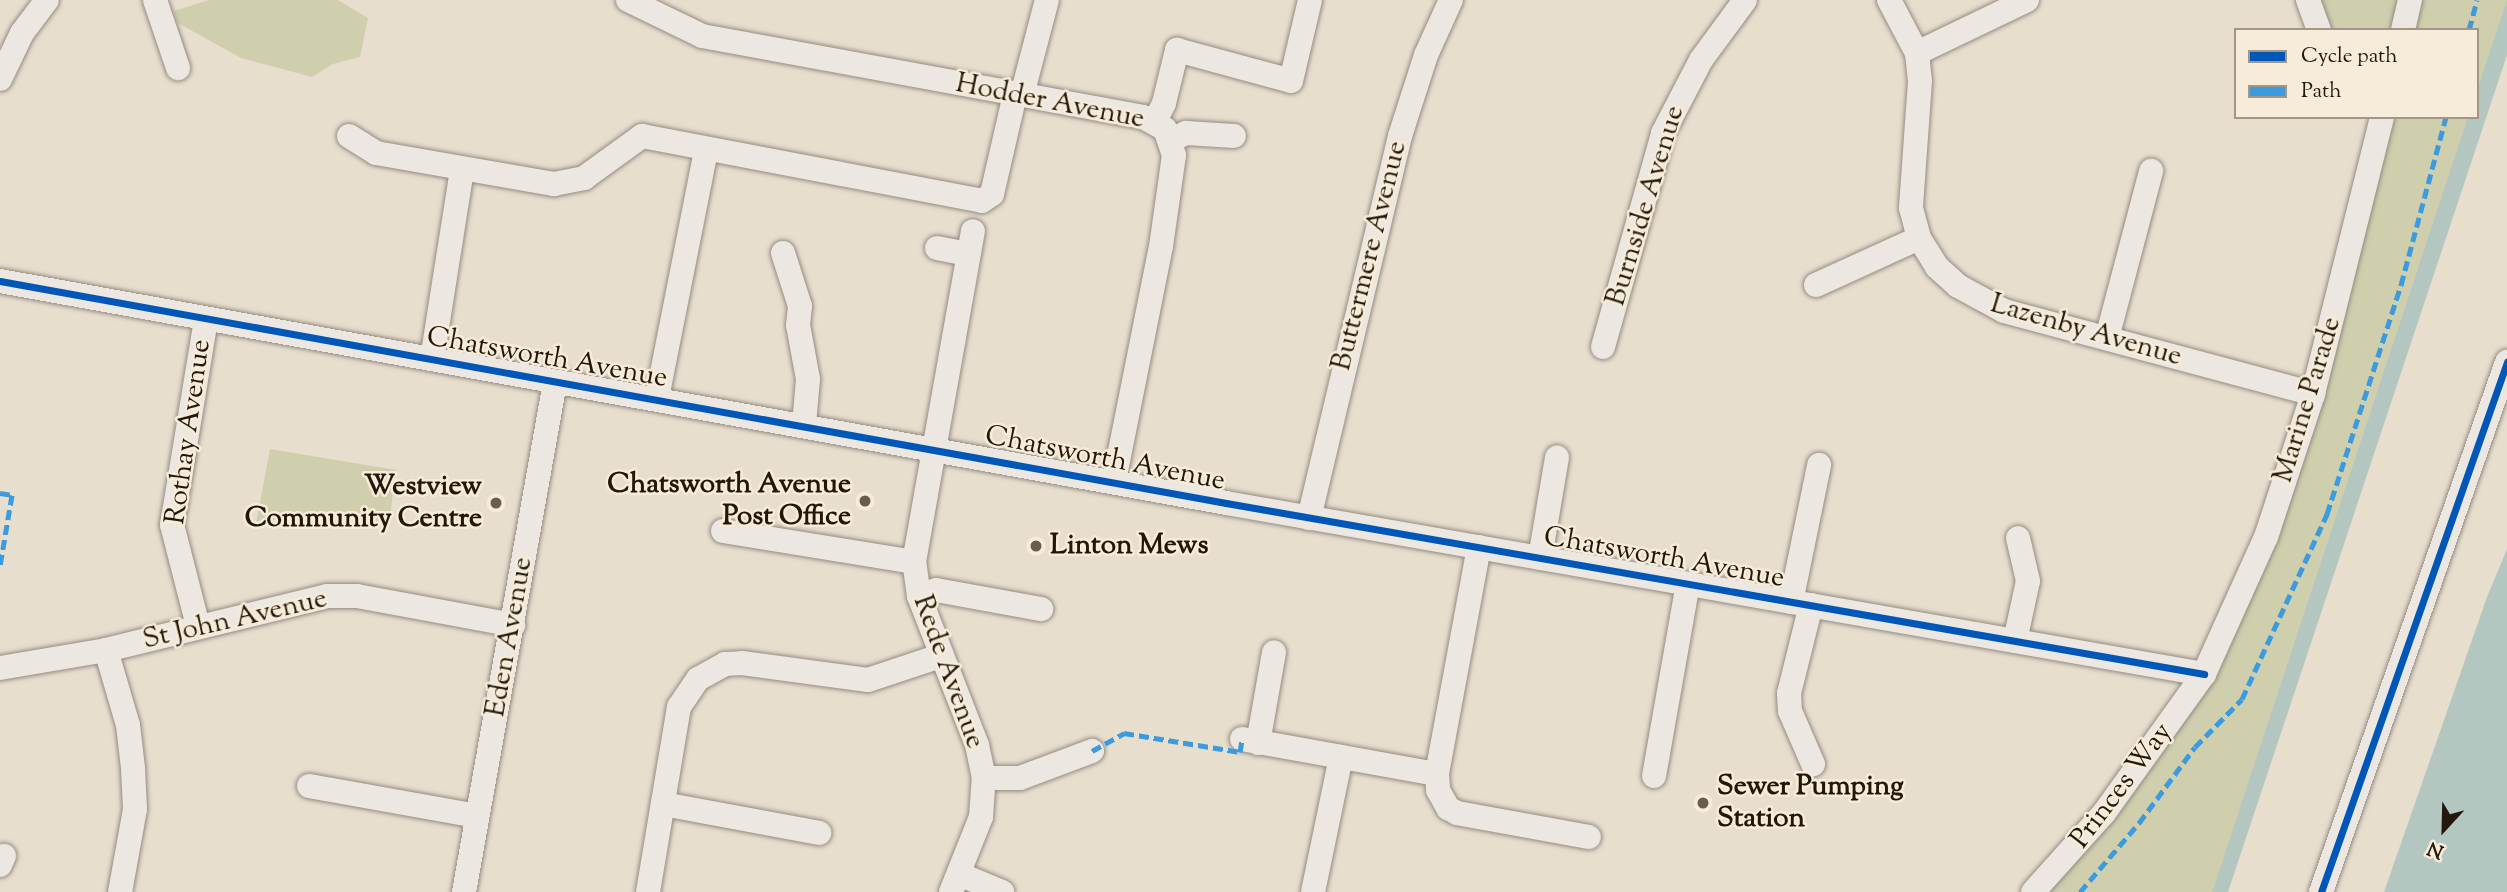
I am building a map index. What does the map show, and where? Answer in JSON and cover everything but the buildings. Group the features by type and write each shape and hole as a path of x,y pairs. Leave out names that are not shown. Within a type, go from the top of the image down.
{"street":[{"path":"0,79 22,33 47,0"},
{"path":"155,0 178,68"},
{"name":"Hodder Avenue","path":"628,0 702,37 1154,121 1172,140 1174,155 1161,246 1114,482"},
{"path":"349,136 376,153 554,184 584,178 642,136 982,201 992,194 1047,0"},
{"path":"1154,121 1164,103 1177,50 1291,81 1310,0"},
{"name":"Buttermere Avenue","path":"1309,518 1400,136 1426,55 1451,0"},
{"name":"Burnside Avenue","path":"1603,347 1663,133 1701,60 1745,0"},
{"name":"Lazenby Avenue","path":"1889,0 1917,53 1921,114 1910,176 1911,208 1919,238 1937,267 1980,301 2313,394"},
{"path":"1917,53 2027,0"},
{"path":"2308,0 2318,28"},
{"path":"2403,28 2410,0"},
{"name":"Marine Parade","path":"2204,674 2266,537 2313,394 2382,119"},
{"path":"1172,140 1186,133 1234,136"},
{"path":"657,398 706,149"},
{"path":"432,359 462,169"},
{"path":"2107,338 2151,171"},
{"path":"1816,285 1919,238"},
{"name":"Rede Avenue","path":"937,247 970,242 931,448 914,562 919,596 940,656 977,745 984,778 981,817 955,883"},
{"path":"783,253 800,306 798,325 808,379 804,425"},
{"name":"Chatsworth Avenue","path":"0,281 1309,518 2204,674"},
{"name":"Rothay Avenue","path":"198,626 172,525 206,319"},
{"path":"2320,892 2507,362"},
{"name":"Eden Avenue","path":"464,892 555,382"},
{"path":"1540,558 1558,457"},
{"path":"1813,764 1790,711 1789,693 1819,465"},
{"path":"723,531 914,562"},
{"path":"2014,641 2028,581 2018,538"},
{"path":"1479,547 1437,774 1443,800 1457,813 1589,837"},
{"path":"1654,776 1688,584"},
{"path":"919,596 936,590 1041,609"},
{"name":"St John Avenue","path":"0,668 106,650 309,598 346,596 513,625"},
{"path":"106,650 128,725 133,768 135,809 120,892"},
{"path":"1274,652 1250,741 1437,774"},
{"path":"648,892 680,707 688,691 710,669 742,663 868,680 940,656"},
{"name":"Princes Way","path":"2033,892 2104,813 2204,674"},
{"path":"984,778 1020,778 1092,751"},
{"path":"1314,889 1340,757"},
{"path":"309,786 477,816"},
{"path":"663,804 819,833"},
{"path":"955,883 1002,892"}],"green space":[{"path":"209,0 338,0 368,18 360,57 333,64 312,77 241,58 178,23 174,11"},
{"path":"2308,0 2507,0 2479,88 2479,28 2318,28"},
{"path":"2381,119 2469,119 2212,892 2033,892 2143,762 2266,537"},
{"path":"270,449 396,470 389,524 322,511 256,523"}],"shaded area":[{"path":"2507,0 2507,55 2228,892 2212,892 2467,119 2479,119 2479,84"},
{"path":"2507,549 2507,892 2384,892 2487,597"}],"marked path":[{"path":"2470,28 2477,0"},
{"path":"2080,892 2139,823 2195,747 2242,699 2327,514 2401,285 2445,119"},
{"path":"0,493 12,495 0,566"},
{"path":"1092,751 1124,733 1240,752 1242,739"}],"cycle path":[{"path":"0,281 1226,503 2204,674"},
{"path":"2321,892 2507,362"}],"place":[{"name":"Chatsworth Avenue Post Office","path":"865,501"},
{"name":"Westview Community Centre","path":"496,503"},
{"name":"Linton Mews","path":"1036,546"},
{"name":"Sewer Pumping Station","path":"1703,803"}]}
